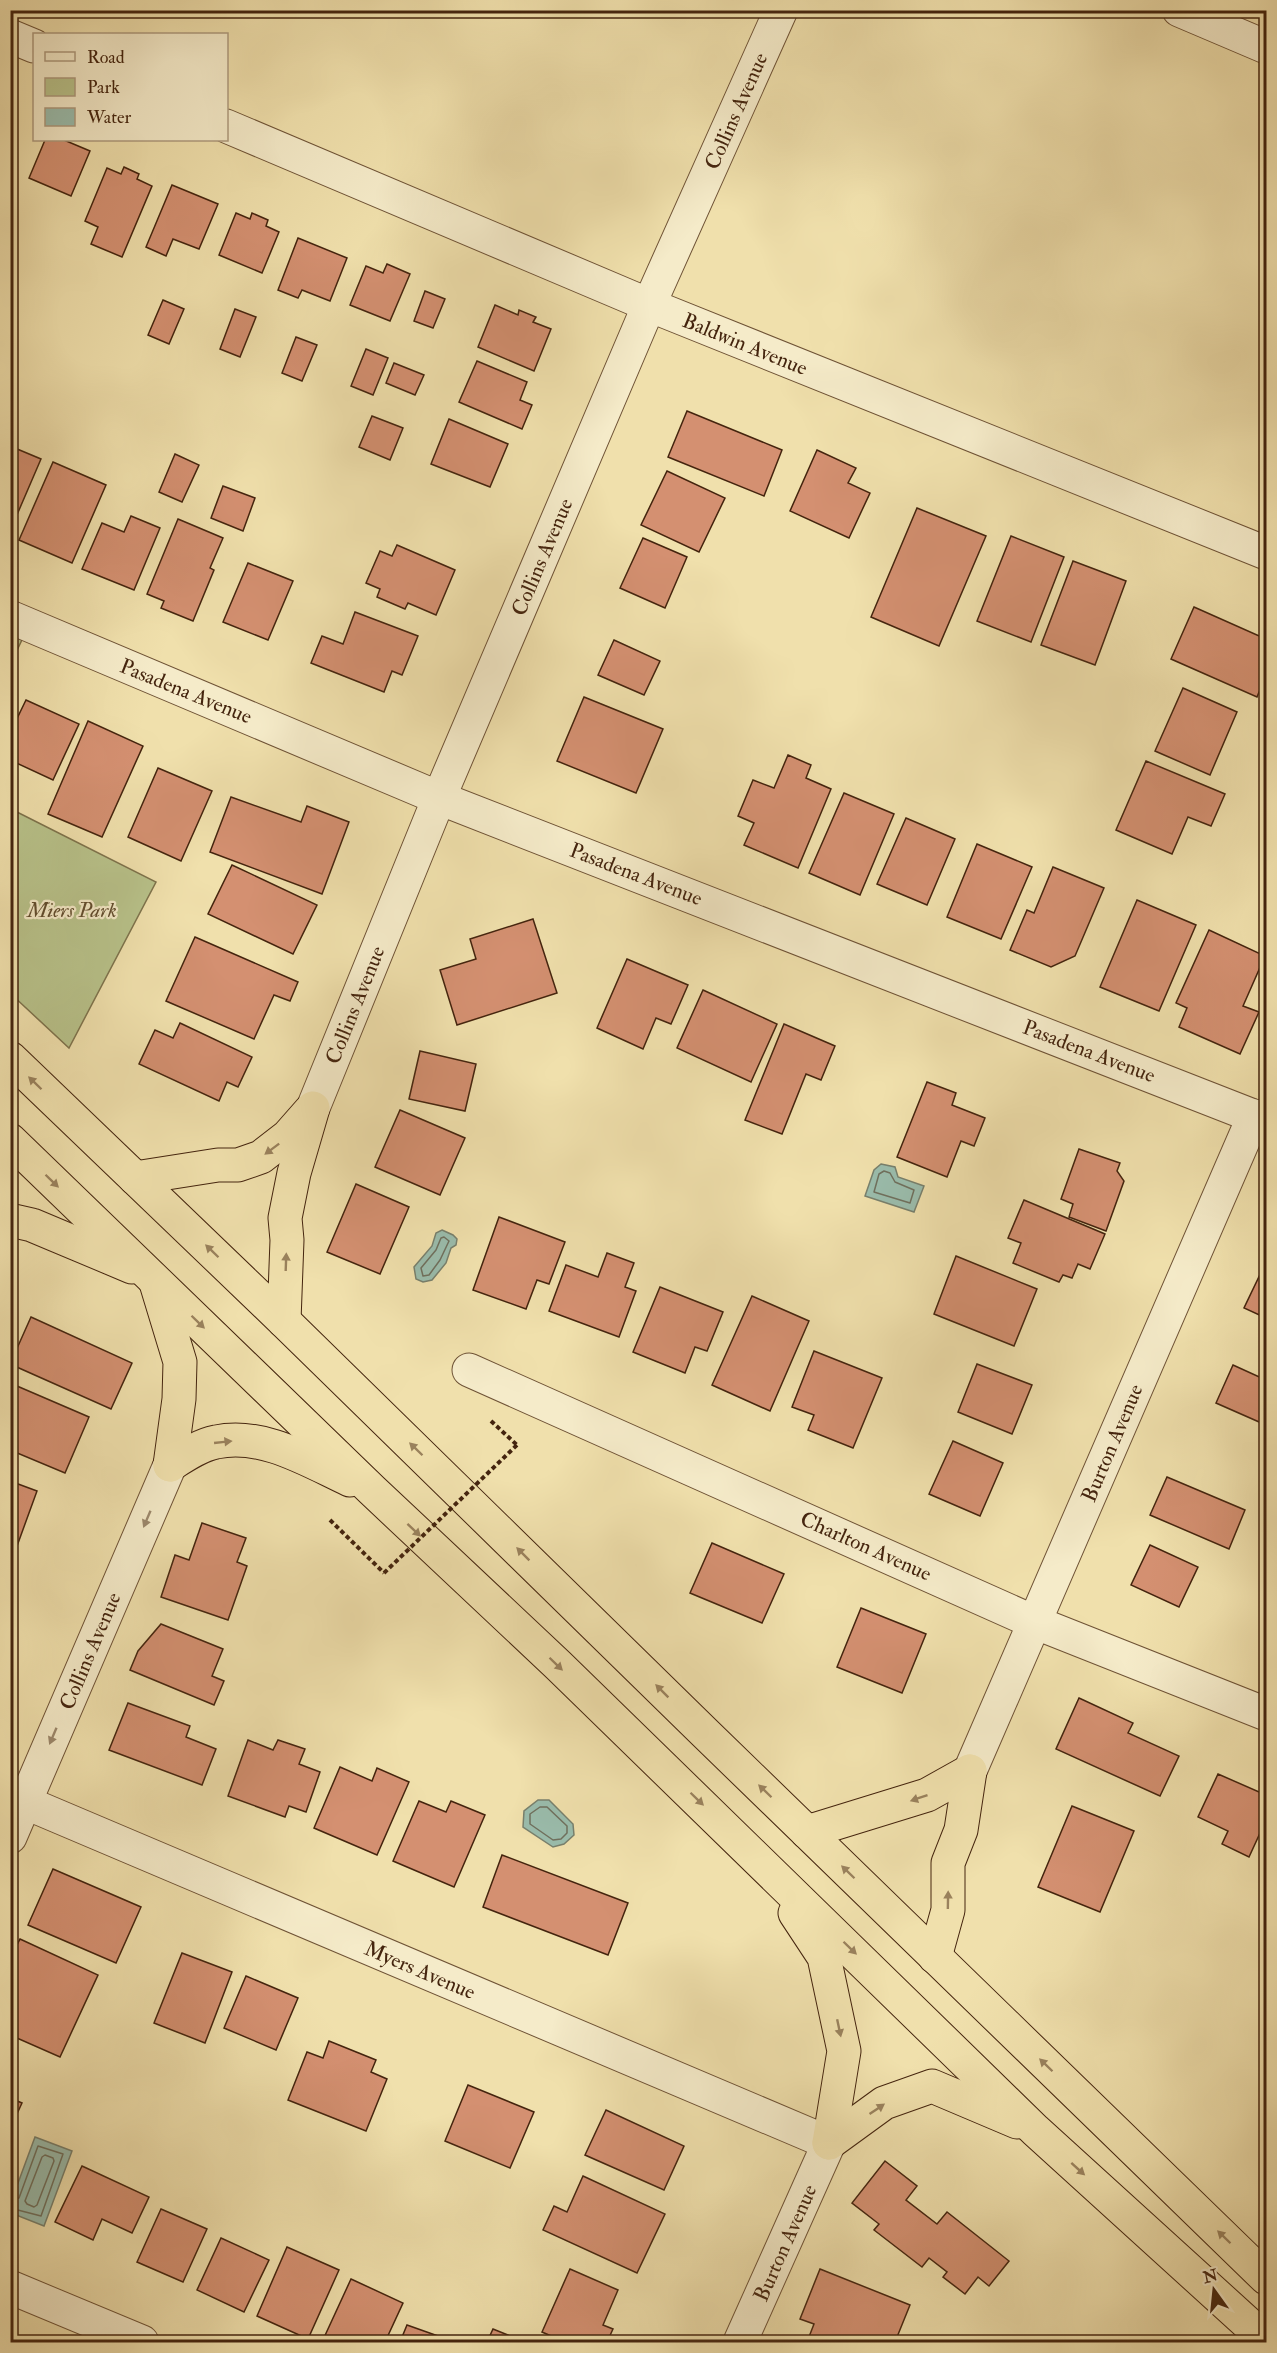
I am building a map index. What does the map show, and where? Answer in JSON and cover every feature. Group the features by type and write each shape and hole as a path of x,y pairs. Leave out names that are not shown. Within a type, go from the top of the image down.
{"highway":[{"path":"10,1058 284,1321 1266,2278"},
{"path":"135,1178 218,1165 238,1166 261,1157 288,1136 313,1108"},
{"path":"284,1321 287,1240 285,1218 294,1173 313,1108"},
{"path":"10,1140 372,1490 558,1665 1035,2130 1266,2340"},
{"path":"10,1220 32,1225 151,1277 180,1362 179,1399 170,1465"},
{"path":"170,1465 216,1442 243,1440 272,1445 372,1490"},
{"path":"807,1832 927,1796 970,1771"},
{"path":"935,1957 948,1910 948,1863 961,1830 970,1771"},
{"path":"763,1863 824,1957 844,2051 829,2143"},
{"path":"829,2143 884,2103 932,2085 1035,2130"}],"street":[{"name":"Collins Avenue","path":"313,1108 439,798 649,305 781,10"},
{"path":"1194,14 1266,47"},
{"path":"10,36 33,46"},
{"name":"Baldwin Avenue","path":"228,127 649,305 1266,553"},
{"name":"Pasadena Avenue","path":"10,617 439,798 1260,1118"},
{"name":"Burton Avenue","path":"970,1771 1034,1622 1260,1118"},
{"name":"Charlton Avenue","path":"469,1370 1034,1622 1266,1714"},
{"name":"Collins Avenue","path":"10,1837 18,1800 170,1465"},
{"name":"Myers Avenue","path":"18,1800 829,2143"},
{"name":"Burton Avenue","path":"740,2343 829,2143"},
{"path":"10,2287 142,2343"}],"path":[{"path":"330,1520 384,1573 517,1445"}],"green space":[{"path":"11,616 29,625 11,663"},
{"name":"Miers Park","path":"11,809 156,882 69,1048 11,994"}],"water":[{"path":"881,1164 895,1167 898,1177 924,1186 914,1212 865,1196 874,1170"},
{"path":"442,1230 457,1239 456,1245 451,1248 446,1263 432,1280 423,1282 416,1279 414,1267 432,1246 436,1233"},
{"path":"538,1800 549,1800 573,1824 574,1835 564,1844 553,1847 523,1827 524,1811"},
{"path":"35,2137 72,2151 44,2226 11,2213 11,2202"}],"building":[{"path":"10,114 17,117 10,133"},
{"path":"45,141 66,141 90,151 71,196 29,178"},
{"path":"124,167 139,174 137,179 152,186 122,257 91,244 98,227 85,221 107,168 121,174"},
{"path":"10,179 17,182 10,197"},
{"path":"172,185 218,204 199,249 173,239 166,256 146,247"},
{"path":"236,213 250,219 252,213 268,220 266,226 279,232 262,273 219,255"},
{"path":"298,238 347,258 330,301 302,290 298,298 278,290"},
{"path":"387,264 410,274 390,321 350,305 366,266 383,273"},
{"path":"425,291 445,299 433,328 414,321"},
{"path":"163,300 184,309 169,344 148,335"},
{"path":"495,305 518,315 519,310 536,317 533,322 551,329 534,371 478,347"},
{"path":"235,309 256,317 240,357 220,349"},
{"path":"296,337 317,345 302,381 282,373"},
{"path":"366,349 388,358 373,395 351,386"},
{"path":"477,361 527,382 520,400 532,405 522,429 459,402"},
{"path":"394,363 424,375 415,395 386,383"},
{"path":"687,411 782,450 764,496 668,457"},
{"path":"372,416 403,428 390,460 359,447"},
{"path":"449,419 508,444 490,487 431,464"},
{"path":"10,446 41,459 10,531"},
{"path":"817,450 856,468 848,483 870,493 849,538 790,511"},
{"path":"175,454 199,465 182,502 159,492"},
{"path":"53,462 106,485 72,563 19,540"},
{"path":"667,471 725,498 699,552 641,525"},
{"path":"223,486 255,498 243,531 211,518"},
{"path":"917,508 986,536 939,646 871,617"},
{"path":"131,516 160,528 134,590 82,569 102,523 124,532"},
{"path":"178,519 223,538 210,568 214,570 193,621 161,608 164,601 147,594"},
{"path":"1011,536 1064,557 1031,642 977,621"},
{"path":"643,538 687,557 665,608 620,588"},
{"path":"397,545 455,570 436,615 408,603 405,609 377,597 380,589 366,583 380,551 392,556"},
{"path":"1073,561 1126,581 1095,665 1041,645"},
{"path":"248,563 293,581 268,640 223,622"},
{"path":"1194,607 1266,639 1266,675 1257,697 1171,659"},
{"path":"355,612 418,636 402,675 392,671 384,692 311,663 322,636 343,644"},
{"path":"614,640 660,661 644,695 598,675"},
{"path":"1183,688 1237,712 1210,775 1155,751"},
{"path":"584,697 663,729 636,793 557,761"},
{"path":"26,700 79,724 53,780 10,760 10,733"},
{"path":"88,721 143,746 102,837 48,814"},
{"path":"788,755 811,765 806,778 831,789 798,868 744,845 754,823 738,816 753,780 774,788"},
{"path":"1146,761 1225,794 1211,826 1188,817 1172,854 1116,830"},
{"path":"158,768 212,791 181,861 128,837"},
{"path":"844,793 894,814 860,895 809,873"},
{"path":"231,797 301,822 307,806 349,822 322,894 210,852"},
{"path":"906,818 955,839 927,905 877,884"},
{"path":"977,844 1032,867 1001,939 947,917"},
{"path":"232,865 317,905 293,954 208,914"},
{"path":"1053,867 1104,888 1075,956 1051,967 1010,950 1027,910 1034,913"},
{"path":"1137,900 1196,925 1159,1011 1100,987"},
{"path":"533,919 557,993 457,1025 440,970 476,959 470,939"},
{"path":"1209,930 1265,956 1243,1006 1259,1012 1240,1054 1179,1027 1187,1008 1176,1003"},
{"path":"195,937 298,982 290,1001 274,995 254,1039 166,1001"},
{"path":"627,959 688,985 671,1024 656,1018 643,1049 597,1028"},
{"path":"703,990 777,1024 751,1082 677,1048"},
{"path":"180,1023 252,1057 238,1087 227,1082 219,1101 139,1064 155,1030 173,1038"},
{"path":"784,1024 835,1046 821,1080 806,1074 782,1134 745,1120"},
{"path":"420,1051 476,1064 465,1111 409,1099"},
{"path":"927,1082 956,1093 952,1105 985,1118 974,1146 961,1141 947,1177 897,1157"},
{"path":"400,1110 465,1138 440,1195 375,1167"},
{"path":"1079,1149 1120,1163 1117,1171 1124,1181 1106,1231 1069,1217 1073,1204 1061,1199"},
{"path":"356,1184 409,1207 380,1274 327,1252"},
{"path":"1024,1200 1105,1234 1090,1269 1078,1264 1072,1278 1063,1275 1059,1282 1013,1263 1021,1243 1008,1238"},
{"path":"499,1217 565,1242 549,1284 537,1280 526,1309 473,1290"},
{"path":"607,1253 634,1263 625,1287 636,1291 619,1337 549,1311 566,1265 598,1277"},
{"path":"956,1256 1037,1289 1014,1346 934,1314"},
{"path":"1266,1262 1266,1318 1244,1308"},
{"path":"660,1287 723,1312 707,1351 695,1347 685,1373 633,1352"},
{"path":"752,1296 809,1321 770,1411 712,1385"},
{"path":"31,1317 132,1363 111,1409 10,1364"},
{"path":"814,1351 882,1378 853,1448 808,1430 814,1415 792,1407"},
{"path":"977,1364 1032,1385 1012,1434 958,1412"},
{"path":"1233,1365 1266,1380 1266,1425 1216,1403"},
{"path":"10,1383 89,1417 65,1473 10,1450"},
{"path":"953,1441 1003,1463 980,1516 929,1494"},
{"path":"1167,1477 1245,1510 1229,1549 1150,1515"},
{"path":"10,1481 37,1491 17,1546 10,1544"},
{"path":"202,1523 246,1538 237,1562 247,1566 228,1620 161,1597 175,1555 189,1560"},
{"path":"712,1543 784,1574 762,1623 690,1593"},
{"path":"1150,1545 1198,1567 1179,1607 1131,1585"},
{"path":"861,1608 926,1634 902,1693 837,1667"},
{"path":"161,1624 223,1649 212,1676 224,1681 214,1705 130,1670 138,1651"},
{"path":"1079,1698 1133,1723 1128,1733 1179,1756 1160,1796 1056,1749"},
{"path":"128,1703 190,1726 186,1737 216,1749 202,1785 109,1750"},
{"path":"248,1740 273,1750 278,1740 305,1749 299,1764 320,1772 306,1812 289,1806 285,1817 228,1796"},
{"path":"340,1767 372,1781 377,1768 409,1782 377,1855 314,1828"},
{"path":"1218,1774 1266,1795 1266,1820 1249,1857 1222,1844 1228,1831 1198,1817"},
{"path":"419,1801 446,1812 451,1801 485,1815 454,1887 393,1861"},
{"path":"1072,1806 1134,1831 1100,1912 1038,1887"},
{"path":"502,1855 628,1903 608,1955 483,1907"},
{"path":"53,1869 141,1907 116,1963 28,1925"},
{"path":"20,1939 98,1975 60,2057 10,2035 10,1959"},
{"path":"182,1953 232,1972 205,2043 154,2023"},
{"path":"246,1976 298,1998 276,2050 224,2028"},
{"path":"329,2041 376,2060 371,2072 387,2079 366,2131 288,2100 307,2052 323,2058"},
{"path":"468,2085 534,2112 510,2168 445,2141"},
{"path":"10,2098 22,2103 10,2129"},
{"path":"606,2110 684,2146 664,2190 585,2155"},
{"path":"885,2161 917,2186 906,2200 937,2224 947,2212 1009,2261 989,2286 978,2277 965,2294 943,2277 947,2272 929,2258 922,2267 874,2230 879,2224 852,2203"},
{"path":"82,2166 149,2197 132,2233 102,2219 93,2240 55,2222"},
{"path":"583,2176 665,2214 637,2273 543,2230 554,2206 567,2212"},
{"path":"161,2209 207,2229 183,2282 137,2262"},
{"path":"221,2238 269,2260 244,2312 197,2290"},
{"path":"287,2247 339,2270 308,2339 257,2316"},
{"path":"570,2269 618,2290 603,2325 613,2329 607,2342 565,2342 542,2332"},
{"path":"820,2269 910,2305 895,2342 807,2342 814,2324 800,2319"},
{"path":"351,2279 403,2303 385,2342 322,2342"},
{"path":"407,2325 455,2342 400,2342"},
{"path":"493,2329 525,2342 487,2342"}]}
